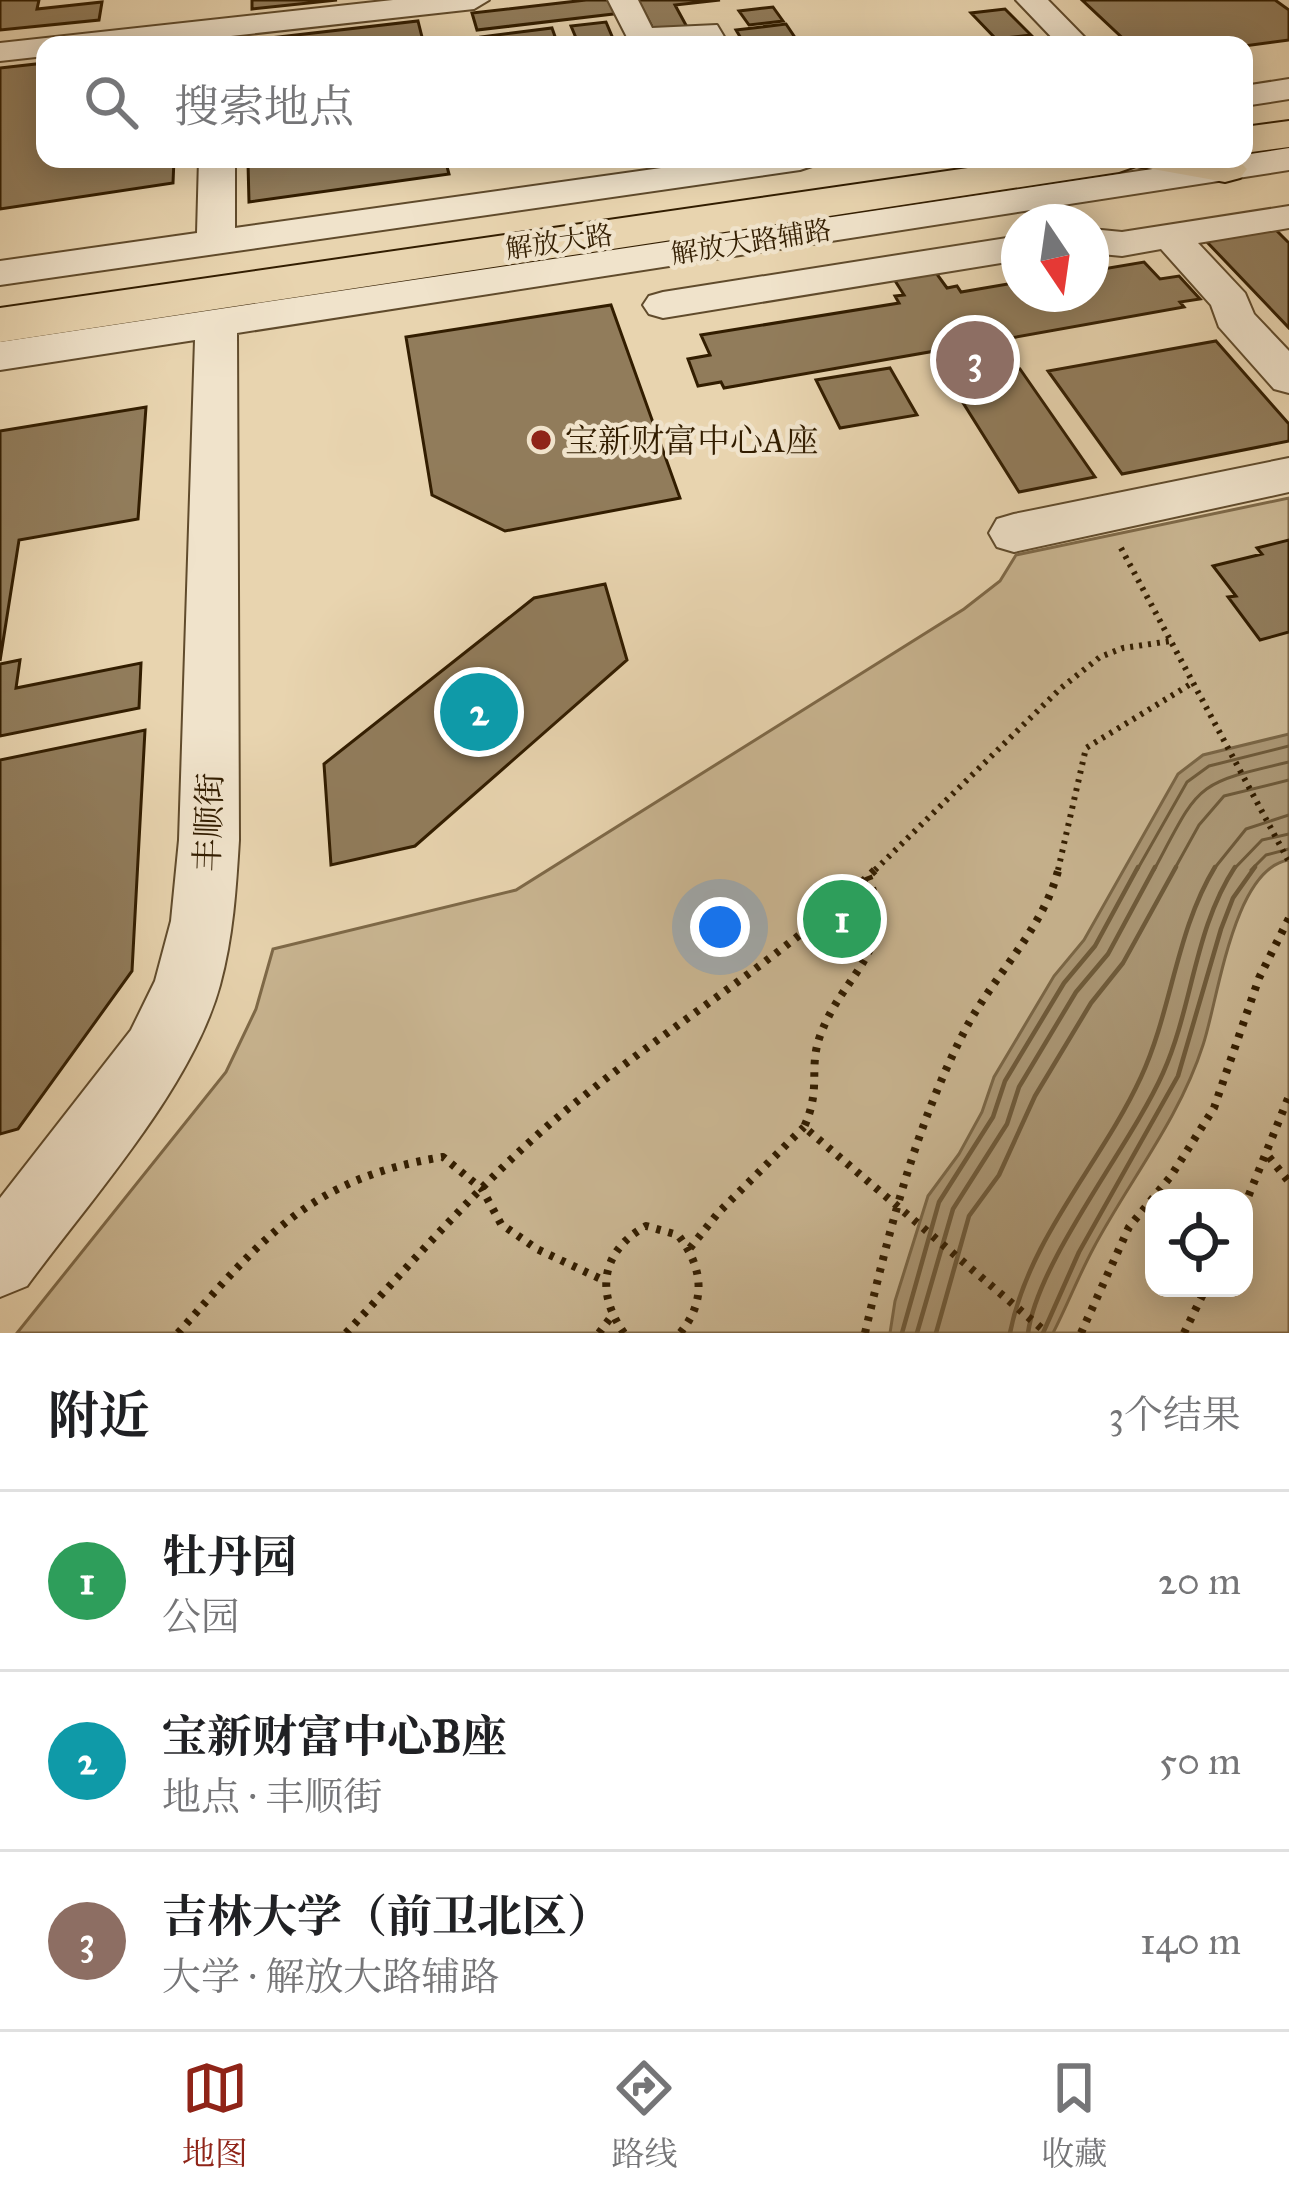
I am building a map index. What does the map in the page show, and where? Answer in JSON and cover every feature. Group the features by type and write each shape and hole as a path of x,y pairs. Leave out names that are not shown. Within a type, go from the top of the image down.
{"main road":[{"path":"1253,119 1289,114"},
{"path":"1253,148 1289,134"},
{"name":"解放大路","path":"0,301 516,199 872,168"},
{"name":"解放大路","path":"0,325 1058,168"},
{"path":"722,246 773,210"}],"street":[{"path":"622,0 641,36"},
{"path":"1031,0 1068,36"},
{"path":"132,36 219,24 453,7"},
{"path":"660,36 706,31 709,36"},
{"path":"0,52 36,48"},
{"path":"1253,94 1289,89"},
{"name":"解放大路辅路","path":"1253,156 1289,159"},
{"path":"216,242 217,168"},
{"path":"0,273 732,168"},
{"name":"解放大路辅路","path":"0,356 722,246 1162,168"},
{"path":"1109,243 1289,217"},
{"path":"1170,236 1231,302 1234,319 1289,378"},
{"path":"663,305 1001,251"},
{"name":"丰顺街","path":"0,1259 155,1054 185,990 203,921 209,840 216,324"},
{"path":"1014,533 1289,475"}],"path":[{"path":"1104,514 1289,862"},
{"path":"346,1333 482,1189 577,1100 790,941 868,875 1061,688 1100,657 1123,648 1171,641"},
{"path":"865,1333 895,1205 963,1033 1052,897 1086,748 1194,682"},
{"path":"690,1249 718,1213 804,1127 817,1097 818,1042 830,1013 871,956 881,928 877,892 868,875"},
{"path":"1081,1333 1129,1227 1171,1176 1214,1108 1259,978 1289,918"},
{"path":"1252,1189 1289,1096"},
{"path":"804,1127 1048,1333"},
{"path":"1268,1156 1289,1182"},
{"path":"178,1333 267,1234 345,1178 398,1161 443,1157 482,1189 501,1224 537,1249 603,1280"},
{"path":"624,1333 611,1317 603,1280 616,1244 646,1226 678,1235 690,1249 700,1287 697,1308 680,1333"},
{"path":"1184,1333 1202,1297"},
{"path":"599,1333 611,1317"}],"shaded area":[{"path":"1289,498 1289,1333 17,1333 226,1072 256,1009 273,949 516,890 964,609 1000,581 1016,555"}],"water":[{"path":"1289,734 1289,860 1270,868 1241,910 1193,1073 1093,1249 1053,1333 890,1333 895,1301 928,1196 959,1154 994,1077 1054,976 1084,940 1178,774 1203,755"}],"building":[{"path":"0,0 39,0 37,9 102,2 99,20 0,30"},
{"path":"252,0 337,0 252,9"},
{"path":"615,0 622,13 477,30 472,13"},
{"path":"638,0 720,0 675,5 687,27 654,31"},
{"path":"1082,0 1275,0 1289,10 1289,40 1253,45 1253,36 1120,36"},
{"path":"773,7 783,21 749,25 739,11"},
{"path":"1005,9 1031,35 993,36 971,13"},
{"path":"418,21 422,36 287,36"},
{"path":"606,22 612,36 575,36 571,26"},
{"path":"786,24 794,36 740,36 736,30"},
{"path":"552,28 555,36 489,36"},
{"path":"36,64 36,168 174,168 173,183 0,209 0,68"},
{"path":"248,168 447,168 449,174 249,202"},
{"path":"1275,229 1289,243 1289,328 1206,241"},
{"path":"1144,262 1160,279 1179,276 1200,299 1180,302 1184,307 983,343 989,351 946,358 941,350 724,388 721,382 698,386 688,359 710,355 701,335 899,303 895,296 904,295 892,276 934,270 947,288 957,286 961,292 1001,285 1001,312 1109,312 1109,268"},
{"name":"宝新财富中心A座","path":"611,305 680,498 505,531 432,495 406,337"},
{"path":"1216,341 1289,424 1289,441 1122,474 1048,371"},
{"path":"890,368 917,415 840,428 816,380"},
{"path":"1020,369 1095,477 1019,492 950,382"},
{"path":"146,407 138,519 19,540 0,661 0,431"},
{"path":"1289,540 1289,632 1260,640 1228,597 1236,596 1213,566 1262,554 1257,548"},
{"path":"605,584 627,660 415,846 331,865 324,764 534,598"},
{"path":"20,660 16,688 141,663 139,708 0,736 0,664"},
{"path":"145,730 132,971 18,1129 0,1134 0,760"}],"place":[{"name":"吉林大学（前卫北区）","path":"975,360"},
{"name":"宝新财富中心A座","path":"541,440"},
{"name":"宝新财富中心B座","path":"479,712"},
{"name":"牡丹园","path":"842,919"}]}
